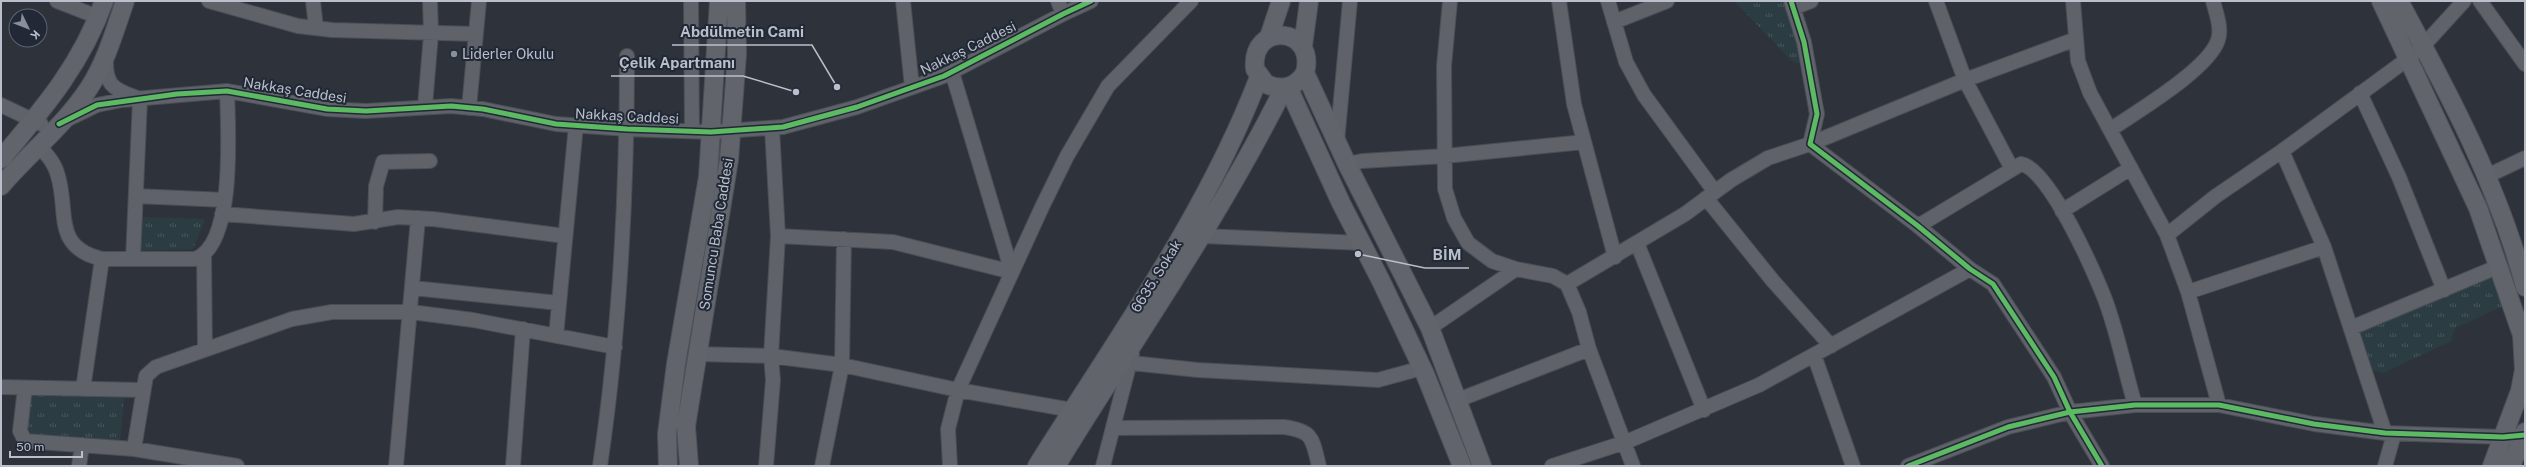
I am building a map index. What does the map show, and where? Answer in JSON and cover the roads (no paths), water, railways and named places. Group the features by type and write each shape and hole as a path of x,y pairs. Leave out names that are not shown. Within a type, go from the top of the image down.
{"main road":[{"path":"1,159 47,124 74,107 92,81 106,56 125,1"},
{"name":"Somuncu Baba Caddesi","path":"668,466 668,426 708,177 719,1"},
{"name":"Somuncu Baba Caddesi","path":"689,466 686,426 729,160 737,54 736,1"},
{"path":"1269,37 1281,1"},
{"path":"1302,46 1287,35 1269,37 1261,43 1254,60 1259,78 1266,84 1286,88 1300,80 1308,63 1302,46 1309,1"},
{"path":"2380,1 2409,58 2478,208 2522,335 2524,370 2520,391 2492,466"},
{"path":"2399,1 2468,136 2515,248 2525,287"},
{"path":"1,186 38,145 47,124 45,107 74,65 101,9"},
{"path":"74,65 84,61 93,66 92,81"},
{"path":"1305,72 1347,164 1430,328 1482,466"},
{"name":"6635. Sokak","path":"1037,466 1192,218 1236,136 1259,78"},
{"path":"1286,88 1422,368 1462,466"},
{"name":"6635. Sokak","path":"1056,466 1133,342 1203,236 1286,88"},
{"path":"2511,466 2524,434"}],"street":[{"path":"57,1 101,9"},
{"path":"209,1 254,7 298,26 431,34 476,34"},
{"path":"313,1 316,28"},
{"path":"425,106 431,34 430,1"},
{"path":"469,108 480,1"},
{"path":"691,1 692,131"},
{"path":"903,1 912,87"},
{"name":"Nakkaş Caddesi","path":"47,124 97,105 140,99 227,91 327,109 366,111 425,106 469,108 556,124 627,129 711,132 772,128 857,107 952,72 1060,7 1091,1"},
{"path":"950,466 948,429 958,390 1067,156 1108,86 1191,1"},
{"path":"1337,143 1350,1"},
{"path":"1450,1 1444,66 1445,189 1454,218 1468,243 1492,262 1516,269 1553,276 1568,284 1579,312 1589,349 1626,442 1633,466"},
{"path":"1559,1 1574,104 1615,257"},
{"path":"1608,1 1626,62 1644,95 1711,195 1773,281 1831,346"},
{"path":"1614,22 1667,1"},
{"path":"1810,144 1817,114 1804,42 1792,4 1811,1"},
{"path":"1936,1 1965,80 2012,169"},
{"path":"2073,1 2078,61 2090,93 2167,235 2188,292 2219,405"},
{"path":"2110,130 2188,75 2208,56 2218,40 2218,21 2215,1"},
{"path":"2167,235 2216,196 2282,151 2409,58 2423,46 2464,1"},
{"path":"2480,1 2525,64"},
{"path":"1568,284 1615,257 1768,158 1810,144 1965,80 2076,39"},
{"path":"106,56 105,72 111,84 119,92 140,99 133,259"},
{"path":"600,466 615,347 622,254 627,129 627,56"},
{"path":"952,72 1012,272"},
{"path":"38,145 53,161 59,176 63,220 67,235 88,255 102,259 195,259 204,256 212,246 225,200 229,167 227,91"},
{"path":"2360,93 2399,177 2444,290"},
{"path":"1,105 47,124"},
{"path":"556,336 576,125"},
{"path":"766,466 773,380 770,356 778,236 772,128"},
{"path":"1347,164 1362,161 1445,156 1584,142"},
{"path":"1810,144 1918,226 1970,270 1993,284 2054,377 2070,412 2102,466"},
{"path":"2282,151 2324,247 2351,328 2390,433 2385,466"},
{"path":"2485,177 2525,158"},
{"path":"375,222 376,186 383,162 430,161"},
{"path":"1918,226 2021,164 2032,169 2049,189 2080,242 2106,302 2135,405"},
{"path":"2062,211 2131,168"},
{"path":"136,196 225,200"},
{"path":"222,214 354,224 375,222 398,217 418,218 565,236"},
{"path":"396,466 411,312 418,218"},
{"path":"778,236 894,242 1012,272"},
{"path":"1203,236 1362,243"},
{"path":"822,466 842,365 844,239"},
{"path":"1637,243 1704,410"},
{"path":"2188,292 2324,247"},
{"path":"204,256 205,349"},
{"path":"83,389 102,259"},
{"path":"2351,328 2498,266"},
{"path":"1430,328 1516,269"},
{"path":"1552,466 1626,442 1704,410 1759,385 1970,270"},
{"path":"413,288 559,303"},
{"path":"134,449 142,390 146,376 156,367 292,319 332,312 411,312 523,329 615,347"},
{"path":"513,466 523,329"},
{"path":"1103,466 1131,363 1133,342"},
{"path":"1458,400 1589,349"},
{"path":"697,354 770,356 842,365 958,390 1072,410"},
{"path":"1814,355 1853,466"},
{"path":"1131,363 1198,370 1378,380 1422,368"},
{"path":"1,387 142,390"},
{"path":"25,388 20,431 25,442 134,449 237,466"},
{"path":"1908,466 2008,427 2070,412 2135,405 2219,405 2314,424 2390,433 2503,437 2524,434"},
{"path":"1113,428 1284,427 1301,429 1308,433 1312,440 1319,466"},
{"path":"79,466 82,445"}],"place":[{"name":"Liderler Okulu","path":"454,54"},
{"name":"Abdülmetin Cami","path":"837,87"},
{"name":"Çelik Apartmanı","path":"796,92"},
{"name":"BİM","path":"1358,254"}]}
